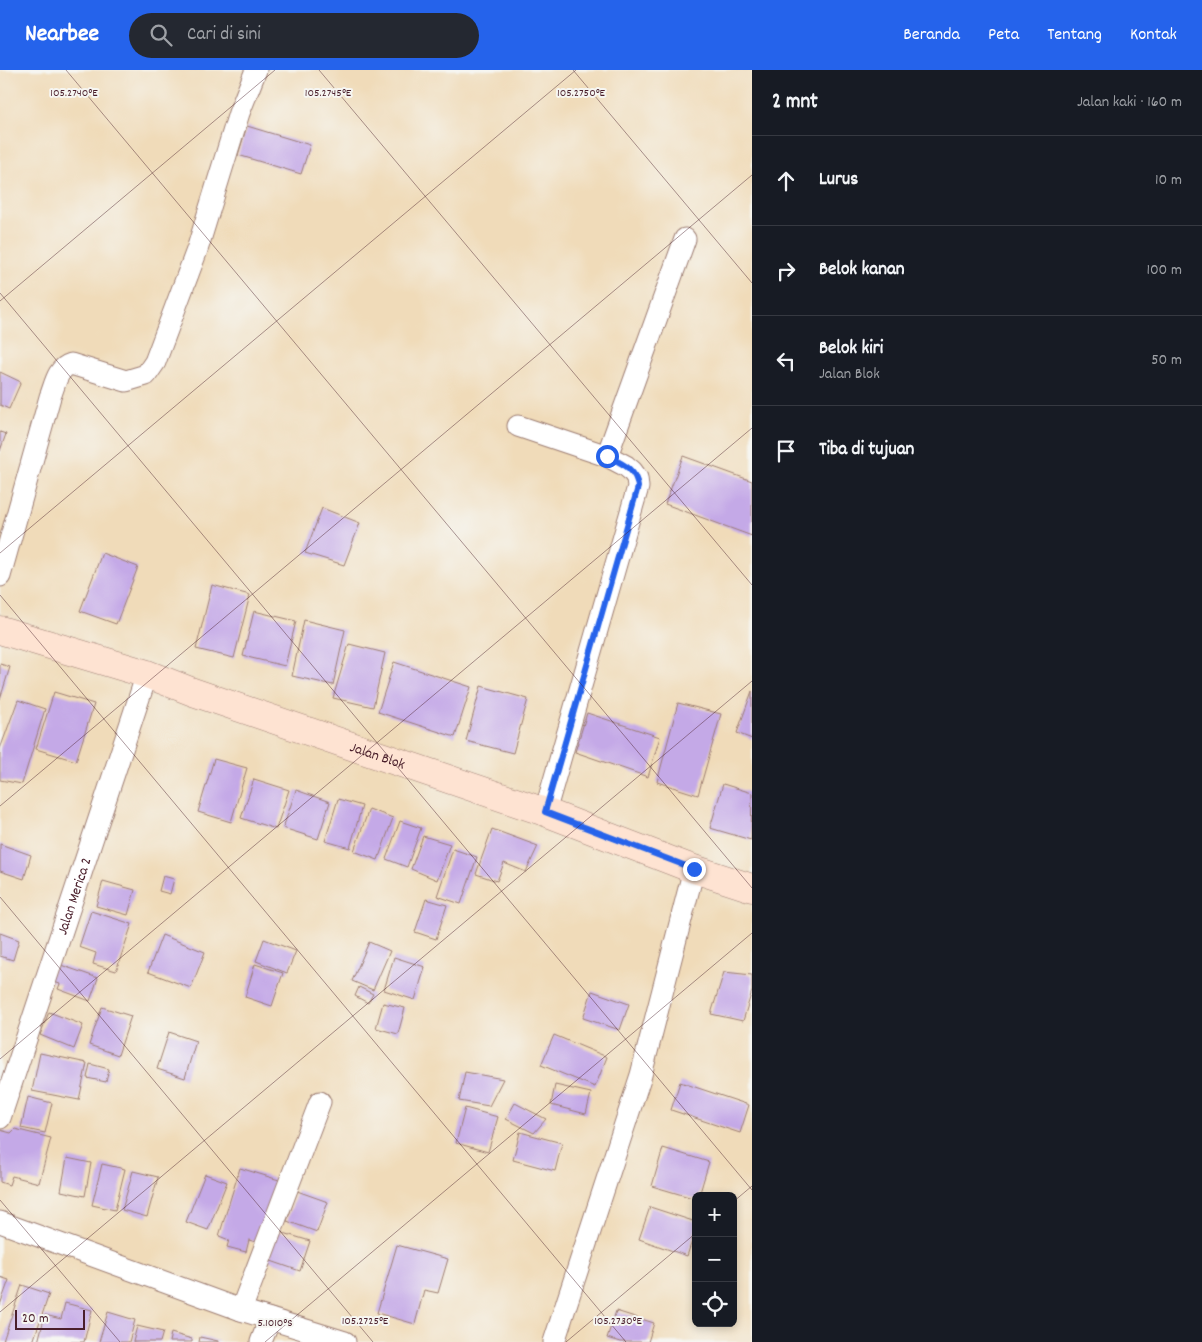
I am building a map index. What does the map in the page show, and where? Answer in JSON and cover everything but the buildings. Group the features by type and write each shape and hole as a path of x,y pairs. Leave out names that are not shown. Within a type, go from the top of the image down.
{"main road":[{"name":"Jalan Blok","path":"0,630 147,674 193,692 545,812 694,869 752,888"}],"street":[{"path":"0,576 50,397 64,366 71,364 126,381 146,375 155,362 197,250 239,113 256,70"},
{"path":"607,456 685,238"},
{"path":"518,426 607,456 626,466 637,478 638,487 545,812"},
{"name":"Jalan Merica 2","path":"0,1118 147,674"},
{"path":"554,1342 641,1075 694,869"},
{"path":"241,1310 320,1102"},
{"path":"0,1222 241,1310 345,1342"},
{"path":"261,1342 270,1319"}],"route":[{"path":"607,456 626,466 637,478 638,487 545,812 694,869"}]}
